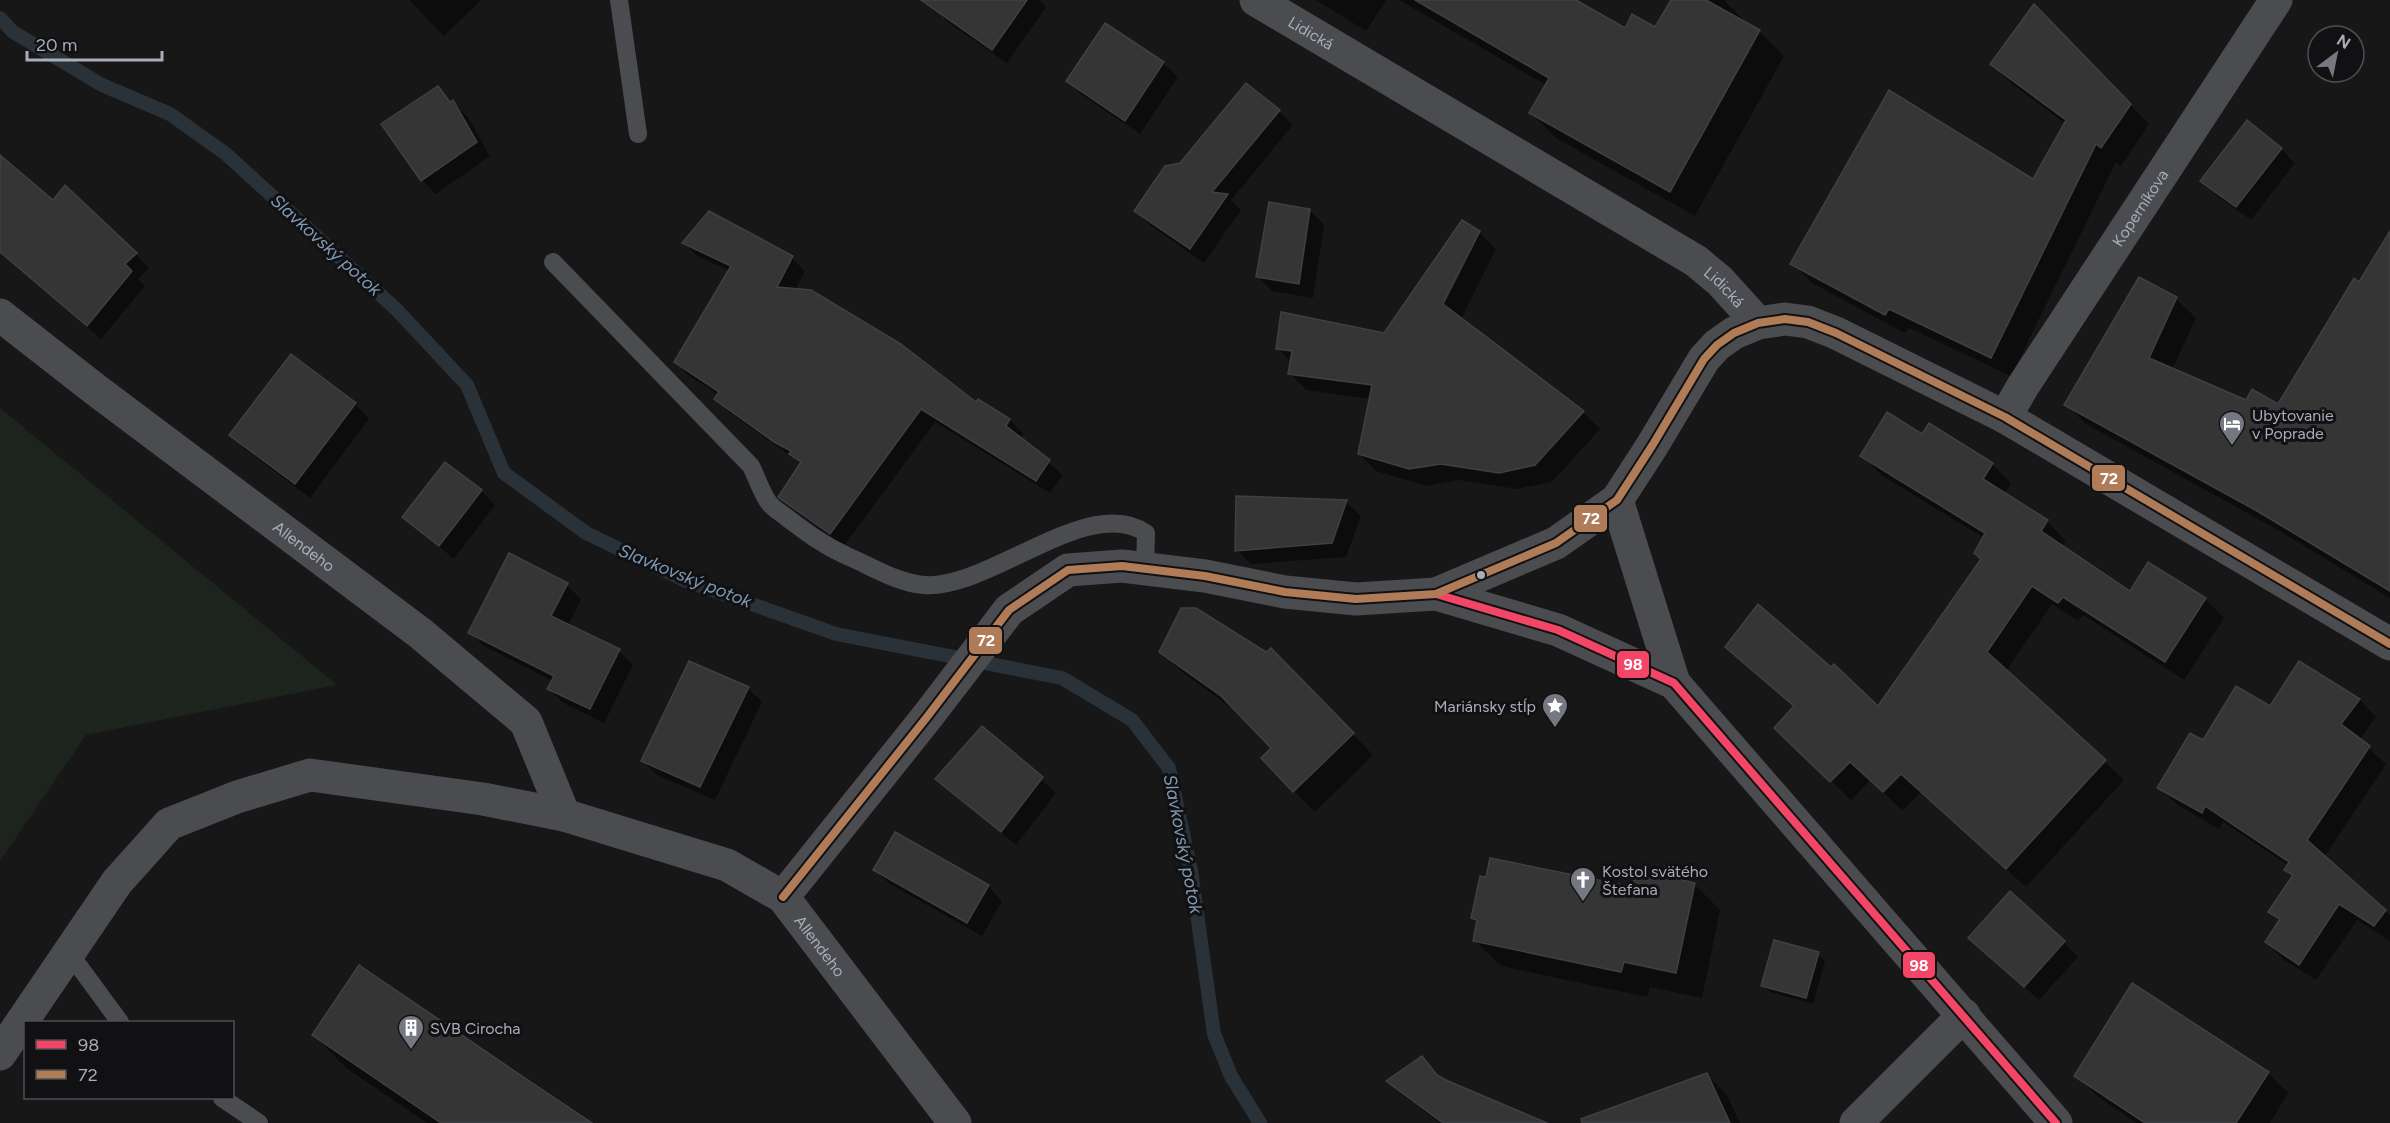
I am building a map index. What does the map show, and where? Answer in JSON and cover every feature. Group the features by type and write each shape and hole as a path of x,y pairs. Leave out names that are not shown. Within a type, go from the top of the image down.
{"street":[{"name":"Lidická","path":"1256,0 1696,261 1720,281 1758,323 1785,319 1808,322 1836,333 2005,417 2390,644"},
{"name":"Koperníkova","path":"2005,417 2276,0"},
{"name":"Allendeho","path":"0,315 96,390 420,633 526,722 564,815"},
{"path":"783,897 1009,610 1068,570 1122,566 1144,568 1205,576 1285,592 1356,599 1436,594 1556,543 1617,500 1704,359 1734,333 1758,323"},
{"path":"1617,500 1674,683 1964,1014 2056,1123"},
{"path":"1436,594 1558,630 1674,683"},
{"name":"Allendeho","path":"0,1054 117,882 169,824 237,797 310,775 483,799 564,815 727,865 783,897 955,1123"},
{"path":"1856,1123 1964,1014"}],"lane":[{"path":"619,0 638,134"},
{"path":"553,262 751,466 770,504 821,544 896,578 923,585 953,583 983,573 1033,548 1085,527 1114,523 1135,525 1146,533 1144,568"},
{"path":"70,954 119,1021"},
{"path":"223,1099 259,1123"}],"shaded area":[{"path":"0,408 337,685 86,735 0,861"}],"building":[{"path":"921,0 1027,0 992,50"},
{"path":"1415,0 1576,0 1625,28 1632,14 1655,27 1671,0 1706,0 1760,30 1670,192 1529,113 1549,78"},
{"path":"2034,4 2131,104 2101,148 2096,144 1991,358 1889,309 1885,315 1790,264 1889,90 2033,179 2066,120 1990,64"},
{"path":"1105,23 1164,62 1125,121 1066,81"},
{"path":"1246,83 1280,110 1212,192 1228,194 1190,249 1134,211 1165,166 1180,163"},
{"path":"438,86 450,102 453,100 477,142 421,181 381,124"},
{"path":"2247,120 2282,148 2236,207 2200,181"},
{"path":"0,155 53,200 65,185 137,253 125,264 132,271 87,326 0,252"},
{"path":"1269,202 1310,209 1299,284 1256,277"},
{"path":"709,211 793,256 777,287 811,290 901,344 976,402 978,399 1010,419 1006,426 1050,460 1036,481 921,409 830,534 778,497 801,462 789,454 791,451 774,442 714,399 719,392 674,362 731,266 682,243"},
{"path":"1462,220 1480,231 1443,304 1584,411 1535,465 1499,473 1441,464 1409,469 1358,454 1372,385 1288,374 1292,351 1276,349 1281,312 1384,333"},
{"path":"2390,231 2390,591 2257,511 2064,405 2139,277 2177,297 2149,358 2246,400 2252,389 2278,404 2354,278 2359,282"},
{"path":"291,354 356,403 295,484 229,435"},
{"path":"1887,412 1922,434 1929,423 1993,463 1983,479 2048,520 2041,531 2130,591 2148,562 2206,598 2165,662 2063,597 2058,603 2032,586 1987,652 2106,760 2006,869 1901,774 1883,792 1850,762 1830,782 1774,728 1794,706 1725,647 1758,604 1831,667 1834,664 1878,706 1981,559 1974,553 1985,533 1860,456"},
{"path":"445,462 482,490 439,546 402,517"},
{"path":"1236,496 1347,500 1332,543 1235,551"},
{"path":"509,553 568,583 551,616 620,649 590,709 547,689 554,676 468,633"},
{"path":"1181,608 1196,608 1266,652 1271,648 1354,733 1293,792 1261,758 1271,748 1221,696 1159,652"},
{"path":"689,661 749,687 700,787 641,761"},
{"path":"2299,661 2360,699 2341,724 2370,746 2307,840 2386,910 2374,926 2339,904 2299,965 2265,942 2280,919 2268,912 2293,875 2284,870 2289,862 2205,806 2202,813 2157,788 2190,733 2203,740 2236,686 2270,706"},
{"path":"982,726 1043,777 1001,832 935,779"},
{"path":"895,832 989,885 967,923 873,870"},
{"name":"Kostol svätého Štefana","path":"1490,858 1633,887 1635,869 1695,883 1676,973 1624,962 1621,972 1473,941 1477,920 1471,918 1480,876 1486,877"},
{"path":"2010,891 2065,941 2024,987 1968,938"},
{"path":"1774,940 1819,952 1806,998 1761,986"},
{"name":"SVB Cirocha","path":"359,965 592,1123 441,1123 312,1035"},
{"path":"2132,983 2269,1072 2236,1123 2145,1123 2074,1076"},
{"path":"1422,1056 1437,1075 1448,1081 1547,1123 1443,1123 1386,1081"},
{"path":"1707,1073 1730,1123 1582,1123 1581,1119"}],"waterway":[{"name":"Slavkovský potok","path":"0,18 13,32 102,85 170,114 226,154 397,310 467,385 504,473 586,533 684,580 836,634 1062,678 1132,720 1169,768 1191,871 1214,1034 1231,1076 1260,1123"}],"transit line":[{"name":"72","path":"783,897 1009,610 1068,570 1122,566 1205,576 1285,592 1356,599 1436,594 1556,543 1617,500 1704,359 1717,345 1734,333 1758,323 1785,319 1808,322 1836,333 2005,417 2390,644"},
{"name":"98","path":"1436,594 1558,630 1674,683 2056,1123"}],"place":[{"name":"Ubytovanie v Poprade","path":"2232,447"},
{"name":"Mariánsky stĺp","path":"1555,729"},
{"name":"Kostol svätého Štefana","path":"1583,903"},
{"name":"SVB Cirocha","path":"411,1051"}]}
